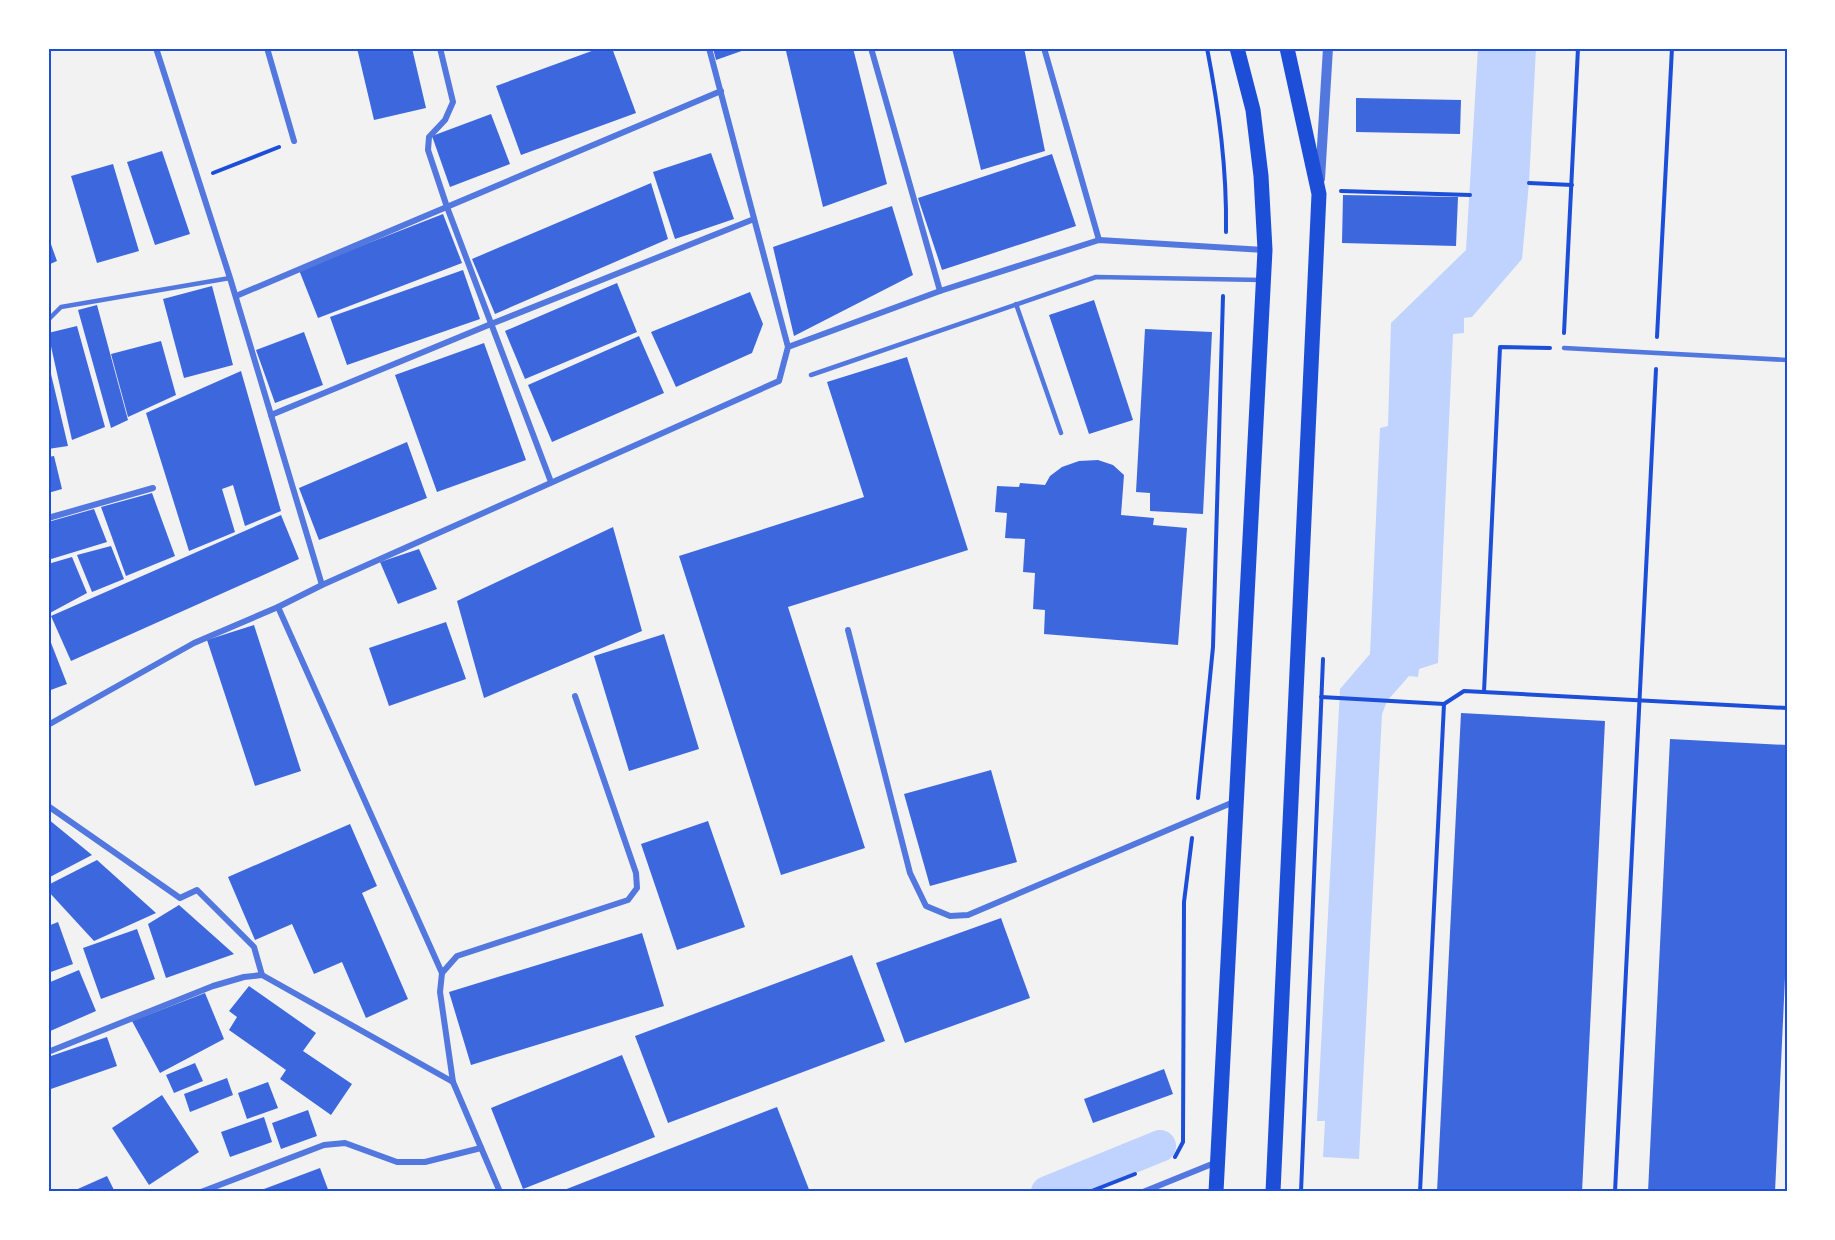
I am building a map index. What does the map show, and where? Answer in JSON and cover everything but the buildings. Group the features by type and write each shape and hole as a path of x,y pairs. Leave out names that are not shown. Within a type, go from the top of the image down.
{"main road":[{"path":"1216,1192 1265,250 1261,176 1253,110 1237,48"},
{"path":"1273,1192 1319,194 1287,48"}],"street":[{"path":"156,48 236,296 322,585"},
{"path":"267,48 294,141"},
{"path":"440,48 453,102 445,120 429,137 428,150 447,207 551,482"},
{"path":"48,725 194,643 778,381 788,347 709,48"},
{"path":"871,48 940,291"},
{"path":"1044,48 1099,240"},
{"path":"1319,194 1328,48"},
{"path":"236,296 721,91"},
{"path":"271,416 491,324 754,219"},
{"path":"788,347 940,291 1099,240 1265,250"},
{"path":"48,518 153,488"},
{"path":"278,607 442,973 440,992 453,1082 500,1192"},
{"path":"848,630 910,873 926,906 950,916 968,915 1238,800"},
{"path":"442,973 457,956 628,900 637,888 636,873 575,696"},
{"path":"48,806 180,898 197,890 254,947 262,975"},
{"path":"48,1052 213,986 244,977 262,975 453,1082"},
{"path":"201,1192 324,1145 345,1143 397,1162 425,1162 481,1148"},
{"path":"1143,1192 1217,1162"}],"lane":[{"path":"811,375 1096,276 1264,280"},
{"path":"48,320 61,308 230,278"},
{"path":"1016,304 1061,433"},
{"path":"1564,348 1787,360"}],"path":[{"path":"1207,48 1222,131 1226,175 1226,249"},
{"path":"1484,692 1500,347 1564,348 1578,48"},
{"path":"1615,1192 1672,48"},
{"path":"198,178 294,141"},
{"path":"1529,183 1572,185"},
{"path":"1339,191 1470,195"},
{"path":"1170,1160 1177,1156 1183,1142 1184,902 1213,647 1223,279"},
{"path":"1301,1192 1323,650"},
{"path":"1340,698 1444,704 1464,691 1787,708"},
{"path":"1420,1192 1444,704"},
{"path":"1089,1192 1142,1171"}],"water":[{"path":"1478,48 1536,48 1529,183 1522,259 1472,317 1464,318 1464,333 1453,334 1438,663 1419,669 1418,677 1409,676 1387,701 1382,714 1359,1159 1323,1157 1325,1121 1317,1121 1340,689 1370,654 1380,428 1388,426 1391,323 1466,250"}],"waterway":[{"path":"1047,1192 1160,1146"}]}
